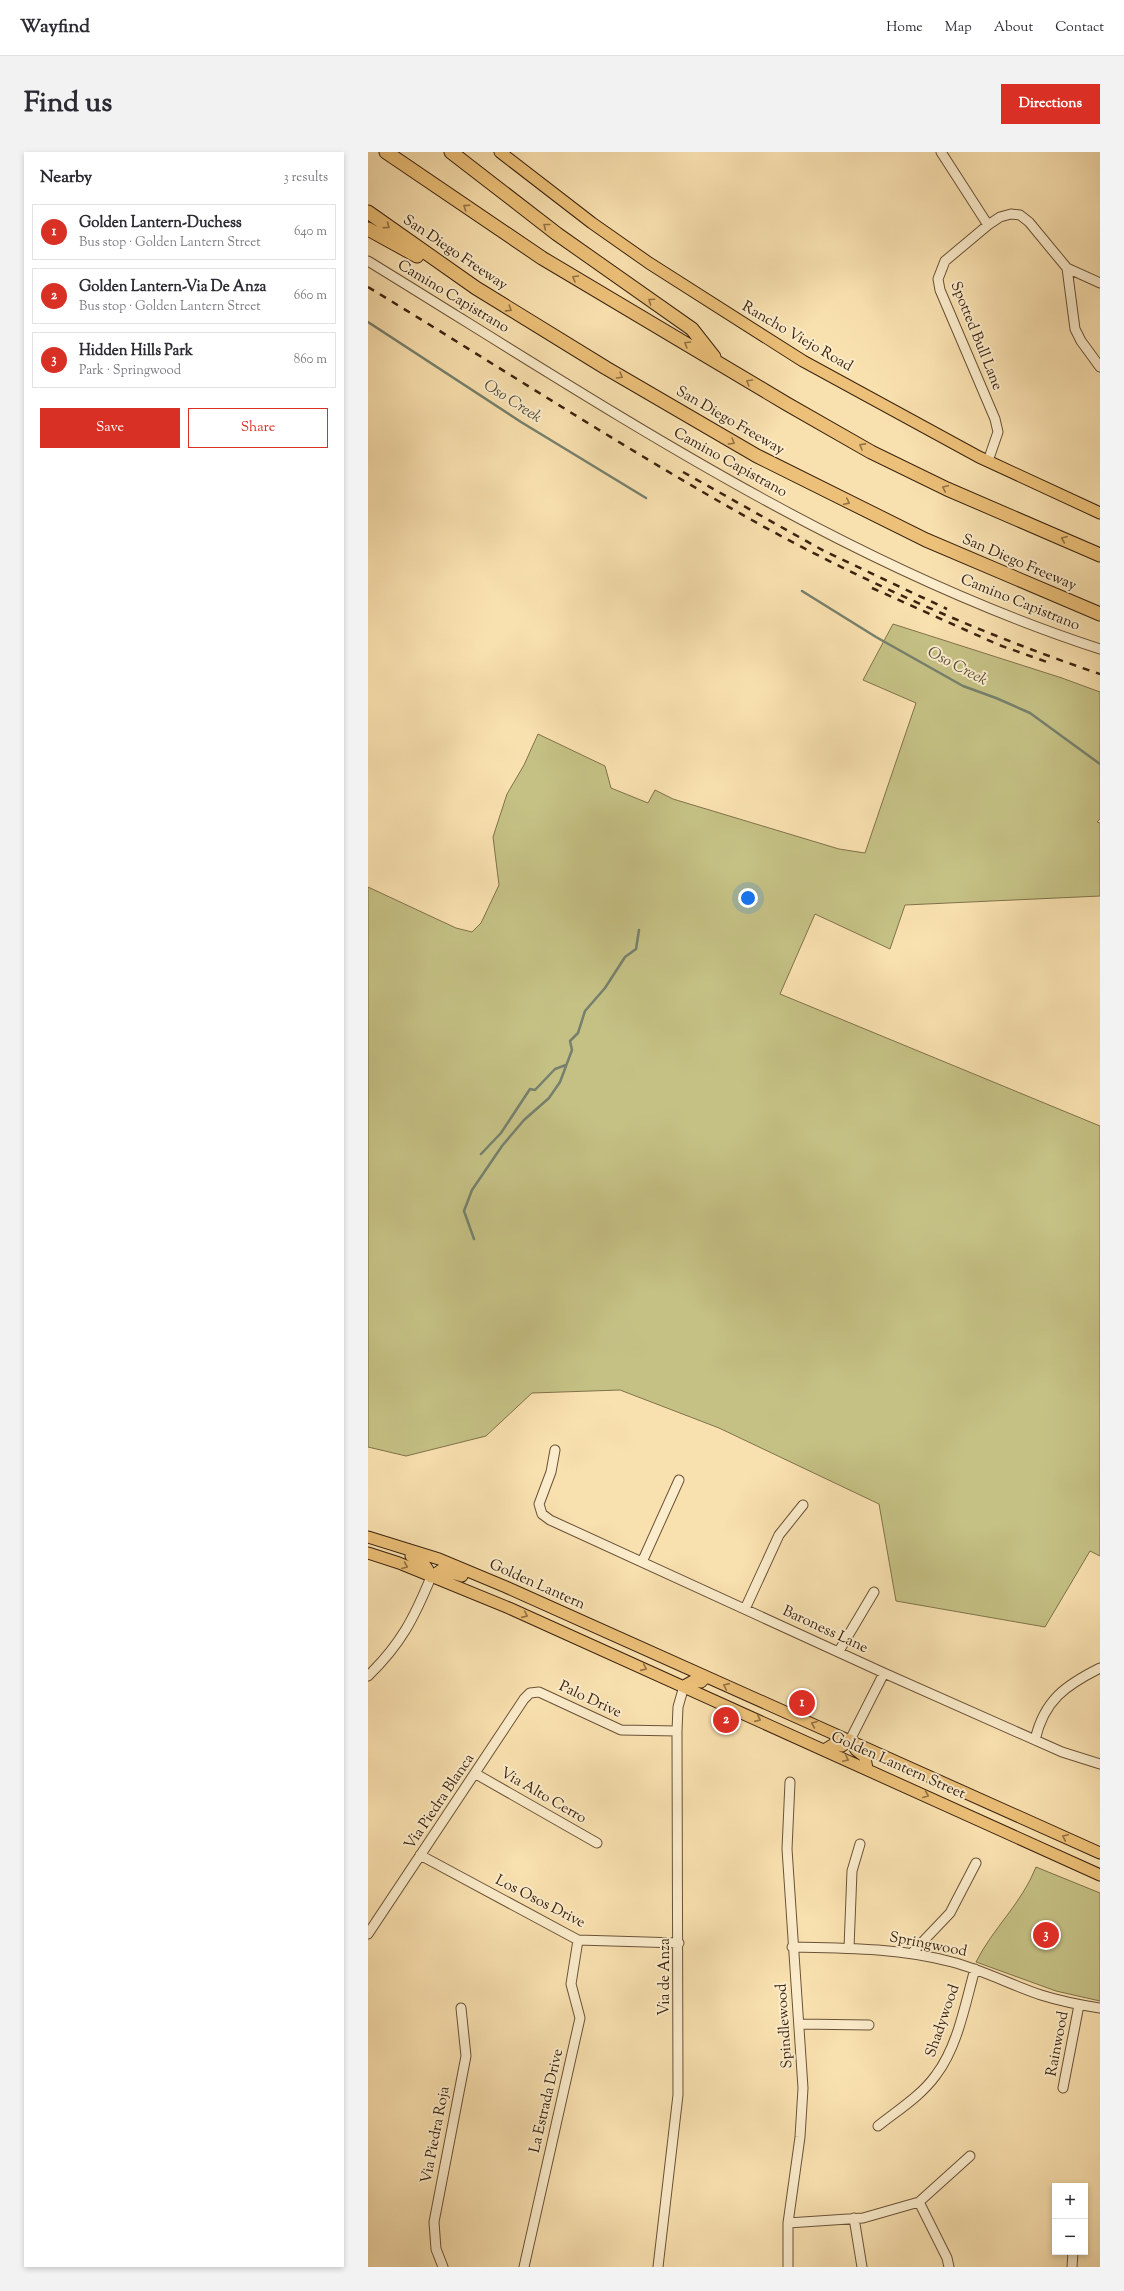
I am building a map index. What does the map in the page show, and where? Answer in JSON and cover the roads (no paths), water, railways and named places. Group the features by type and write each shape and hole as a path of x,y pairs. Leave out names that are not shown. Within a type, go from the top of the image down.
{"highway":[{"path":"386,152 542,258 787,404 896,465 947,489 1100,555"},
{"path":"451,152 557,234 692,329 720,365"},
{"name":"San Diego Freeway","path":"368,212 461,279 606,368 757,456 926,540 1100,614"},
{"path":"368,230 461,279"}],"main road":[{"name":"Rancho Viejo Road","path":"500,152 592,223 741,323 803,361 988,461 1100,513"},
{"path":"368,1537 375,1543 422,1561 428,1567 431,1577"},
{"name":"Golden Lantern","path":"368,1537 439,1559 506,1587 668,1661 690,1669"},
{"path":"368,1553 502,1605 684,1686"},
{"path":"431,1577 441,1570 453,1572 485,1586 497,1589 506,1587"},
{"path":"668,1661 668,1668 684,1686"},
{"name":"Golden Lantern Street","path":"690,1669 1100,1853"},
{"path":"684,1686 692,1682 701,1682 706,1677"},
{"name":"Golden Lantern Street","path":"684,1686 1100,1874"},
{"path":"824,1750 834,1744 842,1746 850,1740 856,1750 865,1757 867,1769"}],"street":[{"path":"941,152 988,225"},
{"name":"Spotted Bull Lane","path":"988,461 998,432 995,419 940,290 938,279 945,261 988,225 1000,217 1012,214 1020,215 1029,222 1067,268 1100,283"},
{"name":"Camino Capistrano","path":"368,261 656,438 814,526 938,585 1011,616 1100,649"},
{"path":"1067,268 1076,329 1080,341 1100,367"},
{"name":"Baroness Lane","path":"556,1450 551,1472 540,1504 542,1514 567,1529 1035,1740 1082,1759 1100,1764"},
{"path":"642,1562 679,1480"},
{"path":"745,1609 779,1535 803,1505"},
{"path":"368,1676 385,1659 402,1637 416,1613 431,1577"},
{"path":"839,1651 874,1592"},
{"path":"1035,1740 1039,1722 1057,1695 1071,1682 1100,1668"},
{"path":"850,1740 884,1673"},
{"name":"Via de Anza","path":"658,2267 678,2095 678,1707 684,1686"},
{"name":"Palo Drive","path":"539,1692 621,1730 678,1731"},
{"name":"Via Piedra Blanca","path":"368,1934 476,1774 524,1699 530,1693 539,1692"},
{"name":"Via Alto Cerro","path":"476,1774 597,1843"},
{"name":"Spindlewood","path":"788,2267 788,2223 800,2137 803,2088 792,1947 787,1849 790,1782"},
{"path":"849,1948 852,1871 860,1844"},
{"name":"Los Osos Drive","path":"420,1855 578,1940 679,1943"},
{"path":"912,1953 950,1913 976,1863"},
{"name":"La Estrada Drive","path":"524,2267 580,2018 571,1984 578,1940"},
{"name":"Springwood","path":"792,1947 849,1948 912,1953 975,1969 1040,1995 1080,2005 1100,2008"},
{"name":"Shadywood","path":"878,2126 925,2089 945,2062 953,2043 975,1969"},
{"name":"Rainwood","path":"1063,2088 1080,2005"},
{"name":"Via Piedra Roja","path":"443,2267 436,2249 434,2222 466,2056 461,2008"},
{"path":"799,2024 869,2025"},
{"path":"788,2223 863,2218 919,2202 970,2156"},
{"path":"919,2202 948,2258 950,2267"},
{"path":"854,2218 862,2267"},
{"path":"1072,2267 1073,2255"}],"waterway":[{"name":"Oso Creek","path":"368,322 521,422 646,498"},
{"name":"Oso Creek","path":"802,591 876,637 963,686 996,698 1030,713 1100,764"},
{"path":"474,1239 464,1211 472,1190 502,1146 524,1120 549,1098 560,1082 572,1050 570,1041 578,1033 585,1011 605,988 625,957 636,949 639,930"},
{"path":"481,1154 501,1133 530,1089 535,1090 555,1069 566,1065"}],"railway":[{"path":"368,287 653,463 792,542 834,564 965,623 1100,674"},
{"path":"683,472 824,551 947,609"},
{"path":"872,588 999,645 1047,662"}],"place":[{"name":"Golden Lantern-Duchess","path":"802,1703"},
{"name":"Golden Lantern-Via De Anza","path":"726,1720"},
{"name":"Hidden Hills Park","path":"1046,1935"}]}
